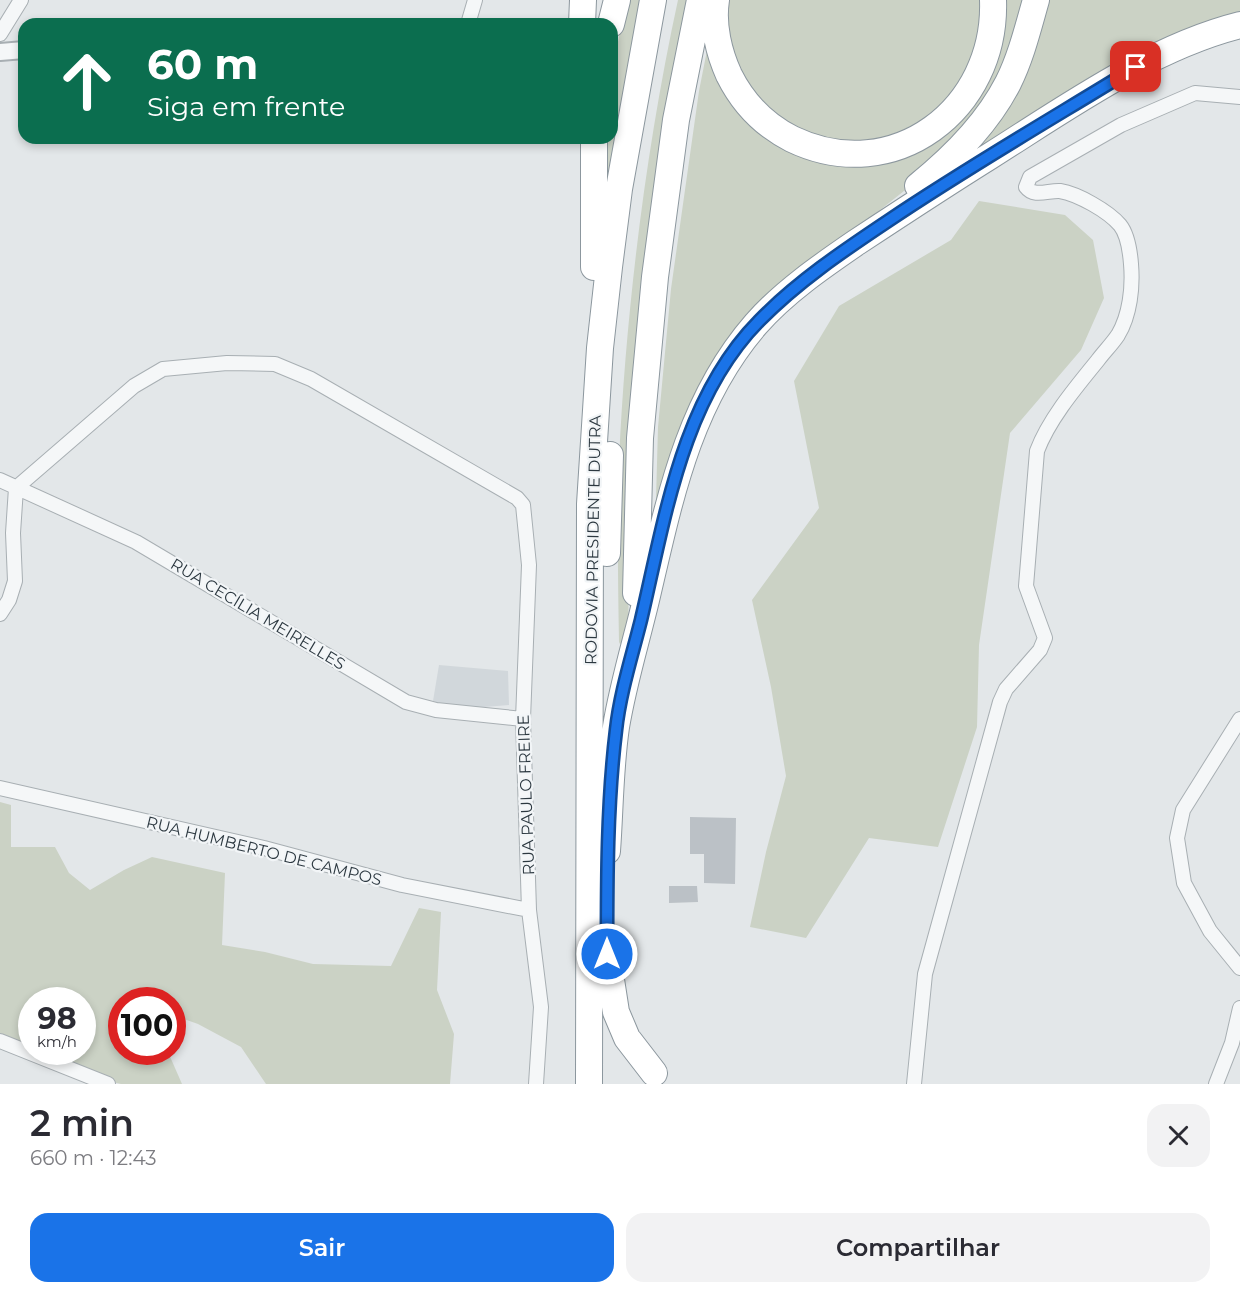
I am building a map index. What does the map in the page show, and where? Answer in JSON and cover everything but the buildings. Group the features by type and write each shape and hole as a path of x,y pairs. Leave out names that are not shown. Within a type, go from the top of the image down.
{"highway":[{"path":"582,18 583,0"},
{"path":"612,18 616,0"},
{"name":"RODOVIA PRESIDENTE DUTRA","path":"589,1084 590,504 600,348 609,267 623,166 652,0"},
{"name":"RODOVIA PRESIDENTE DUTRA","path":"606,1084 607,556 615,374 638,174 669,0"},
{"path":"635,644 640,438 652,298 676,120 700,0"},
{"path":"716,0 716,28 724,64 742,98 766,123 804,144 828,151 853,153 886,150 905,143 920,136 949,116 971,89 987,53 992,35 993,0"},
{"path":"607,851 616,728 675,481 687,440 703,404 721,370 758,321 944,164 984,122 1008,83 1024,43 1036,0"},
{"path":"834,258 937,189 1136,67 1198,38 1240,25"},
{"path":"590,504 589,392 596,226 593,144"},
{"path":"607,954 616,1012 627,1038 654,1073"}],"street":[{"path":"0,34 21,0"},
{"path":"470,18 475,0"},
{"path":"0,52 18,50"},
{"path":"914,1084 925,974 1000,702 1006,689 1044,644 1044,632 1029,596 1026,578 1037,451 1074,389 1119,334 1131,295 1132,274 1127,238 1121,226 1094,205 1070,194 1060,191 1034,193 1026,187 1030,177 1111,131 1195,93 1240,97"},
{"name":"RUA PAULO FREIRE","path":"16,488 134,386 163,369 227,363 275,364 311,379 517,498 524,505 529,566 523,719 529,910 541,1007 536,1084"},
{"name":"RUA CECÍLIA MEIRELLES","path":"0,480 136,542 406,702 436,710 523,719"},
{"path":"0,614 9,600 15,581 12,532 16,488"},
{"path":"1240,719 1183,810 1177,838 1184,883 1210,931 1240,968"},
{"name":"RUA HUMBERTO DE CAMPOS","path":"0,788 264,848 402,885 529,910"},
{"path":"1216,1084 1232,1043 1240,1008"},
{"path":"0,1041 108,1084"}],"shaded area":[{"path":"626,0 640,0 618,126 618,42"},
{"path":"678,0 693,0 629,570 628,640 620,644 618,483 632,287 656,113"},
{"path":"726,0 983,0 984,21 964,82 911,133 843,145 785,126 736,72 725,13"},
{"path":"997,0 1031,0 1009,68 929,171 766,301 655,536 658,427 671,289 699,91 711,30 725,78 823,155 946,125"},
{"path":"1045,0 1240,0 1240,17 955,171"},
{"path":"603,144 615,144 605,200"},
{"path":"979,201 1065,215 1093,240 1104,298 1081,350 1010,433 979,645 977,727 938,847 869,838 806,938 750,927 766,852 786,776 771,687 752,600 819,508 794,381 839,306 951,240"},
{"path":"439,665 508,671 509,705 449,706 433,701"},
{"path":"0,802 11,805 11,847 55,847 69,873 90,890 152,857 225,873 222,945 265,952 313,964 391,966 419,908 441,912 437,990 454,1034 450,1084 266,1084 241,1047 186,1020 186,987 108,987 108,1065 174,1065 182,1084 121,1084 74,1073 58,1065 96,1065 96,987 18,987 18,1046 0,1038"}],"route":[{"path":"607,954 607,851 616,728 661,534 687,440 721,370 758,321 786,295 834,258 918,201 1136,67"}]}
